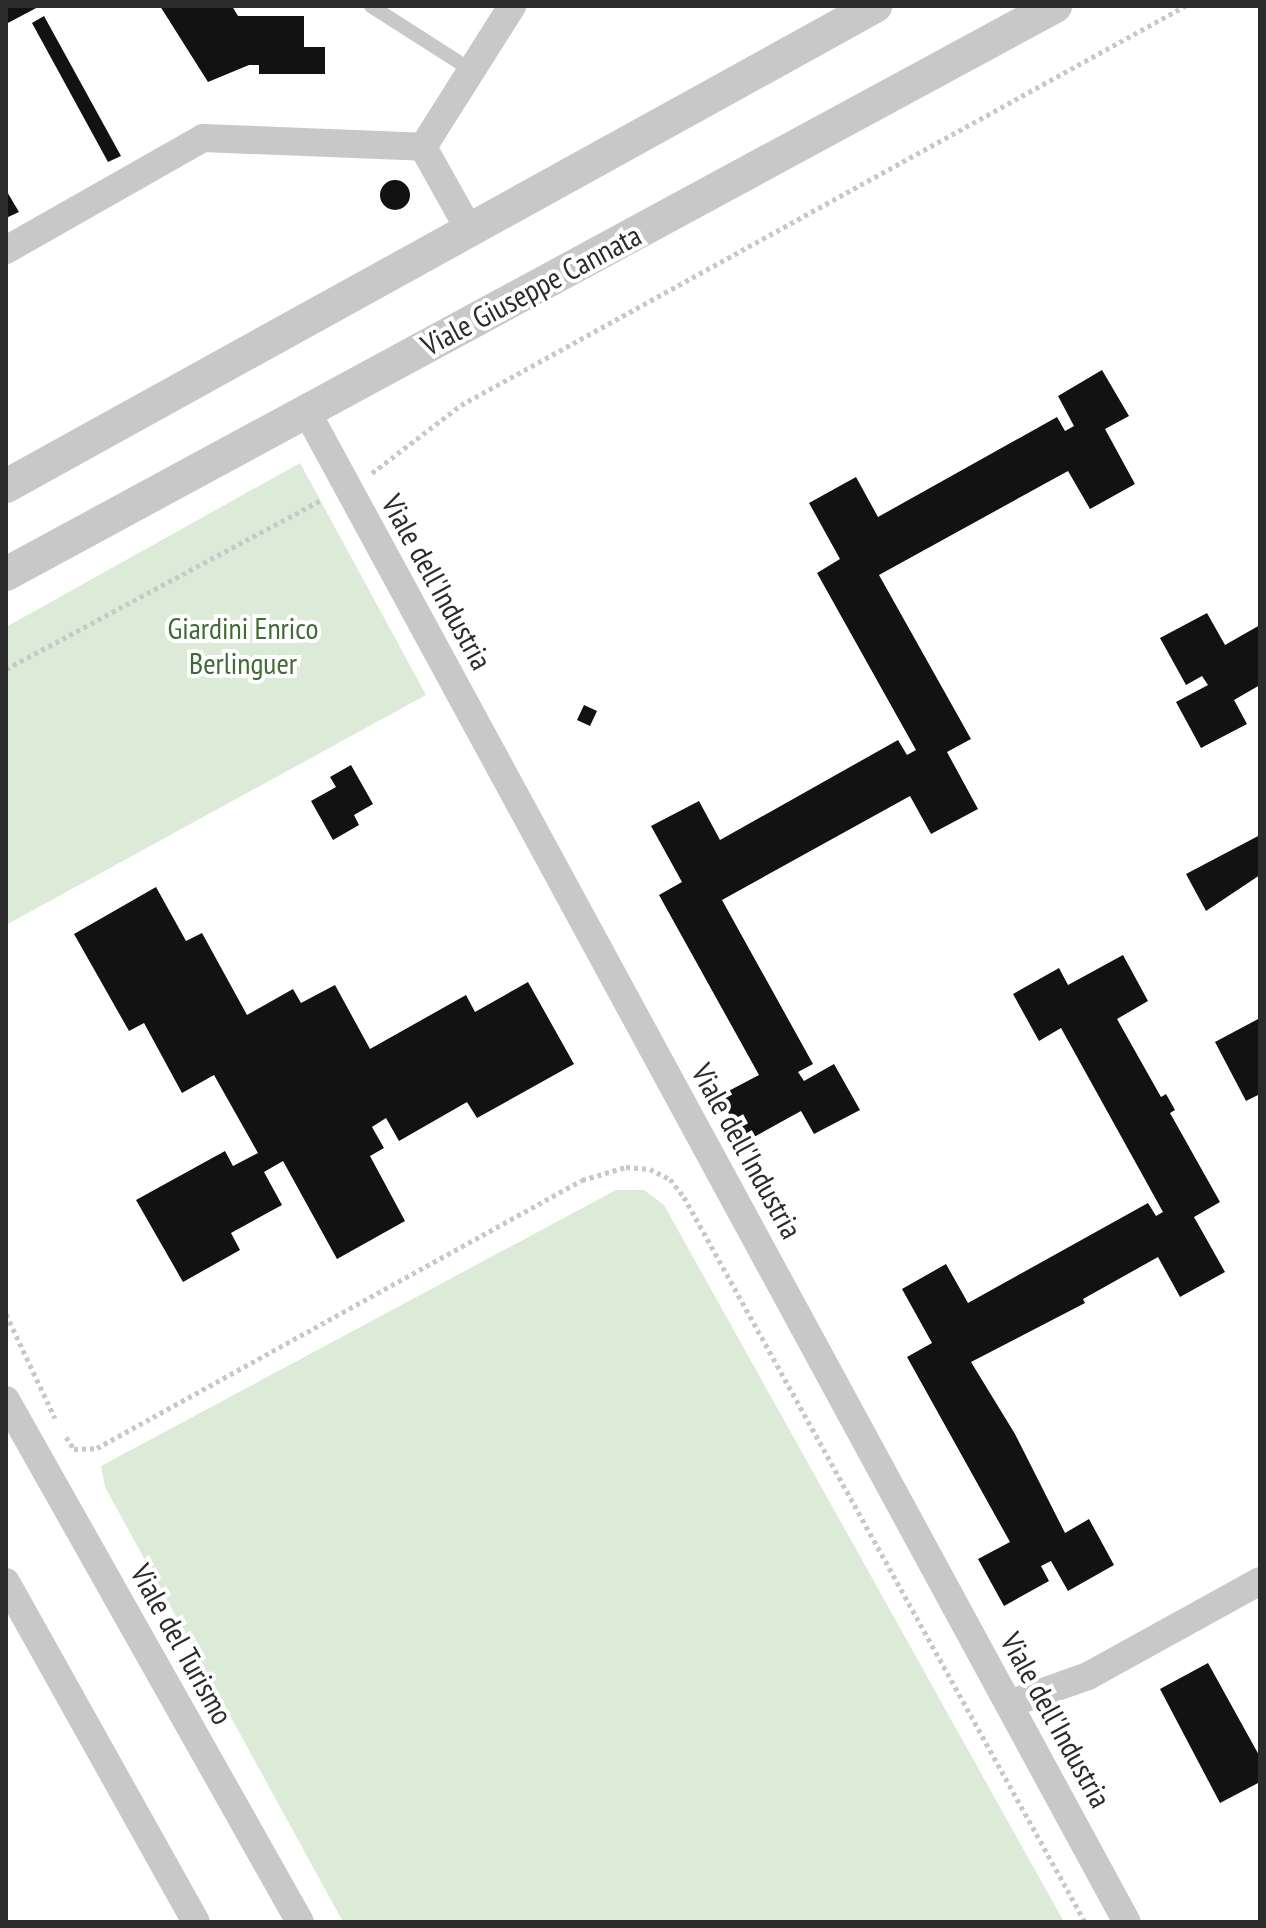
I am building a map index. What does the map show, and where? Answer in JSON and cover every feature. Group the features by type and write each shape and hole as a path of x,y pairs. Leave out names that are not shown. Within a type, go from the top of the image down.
{"street":[{"path":"423,147 512,6"},
{"path":"6,486 875,6"},
{"name":"Viale Giuseppe Cannata","path":"6,574 1055,6"},
{"path":"6,250 203,138 423,147"},
{"path":"423,147 470,231"},
{"name":"Viale dell'Industria","path":"307,412 1127,1922"},
{"name":"Viale del Turismo","path":"6,1400 300,1922"},
{"path":"1009,1704 1088,1676 1260,1581"},
{"path":"6,1582 196,1922"}],"lane":[{"path":"371,6 471,70"}],"path":[{"path":"6,669 390,464 474,398 1185,6"},
{"path":"6,1314 62,1432 74,1449 86,1450 582,1180 626,1167 670,1179 1085,1922"}],"green space":[{"name":"Giardini Enrico Berlinguer","path":"300,463 426,695 6,925 6,627"},
{"path":"616,1190 644,1190 664,1205 1064,1922 343,1922 105,1487 101,1466"}],"building":[{"path":"6,6 40,6 6,24"},
{"path":"160,6 232,6 238,16 304,16 304,47 325,47 325,74 259,74 259,65 249,65 208,82"},
{"path":"44,16 121,156 108,162 32,23"},
{"path":"395,180 401,181 409,189 409,201 401,209 395,210 389,209 381,201 380,195 381,189 389,181"},
{"path":"6,190 19,212 6,218"},
{"path":"1102,370 1129,416 1105,429 1135,484 1090,509 1068,471 879,575 971,739 947,752 978,809 931,834 910,796 722,900 813,1064 798,1072 804,1081 834,1064 860,1110 814,1134 801,1111 745,1142 719,1096 759,1075 659,895 682,882 651,826 699,801 720,840 898,740 907,755 916,750 817,573 840,559 809,503 856,477 878,517 1057,417 1065,431 1074,426 1058,396"},
{"path":"1207,613 1225,645 1260,625 1260,685 1234,700 1247,724 1201,748 1176,702 1208,685 1202,676 1186,685 1160,638"},
{"path":"584,705 597,711 590,726 577,720"},
{"path":"351,765 373,804 354,815 359,825 333,840 311,801 336,787 330,777"},
{"path":"1260,835 1260,875 1206,911 1186,874"},
{"path":"156,887 186,941 202,933 247,1015 293,989 301,1003 335,985 370,1049 466,995 475,1012 528,982 574,1064 477,1118 467,1102 399,1141 386,1118 372,1127 384,1148 370,1156 405,1221 337,1259 283,1161 264,1172 282,1205 231,1233 240,1250 183,1282 136,1200 225,1151 233,1166 258,1153 214,1075 182,1093 144,1023 129,1031 74,934"},
{"path":"1123,955 1148,1001 1117,1019 1161,1097 1166,1094 1175,1110 1170,1113 1220,1202 1194,1217 1225,1272 1180,1297 1158,1257 1083,1299 1085,1303 971,1362 1015,1434 1065,1533 1089,1519 1114,1565 1068,1591 1051,1561 1041,1566 1049,1581 1004,1606 978,1559 1010,1542 907,1357 932,1343 902,1289 946,1264 968,1303 1148,1203 1156,1216 1163,1212 1061,1028 1039,1041 1013,994 1059,968 1068,985"},
{"path":"1260,1018 1260,1094 1246,1101 1215,1042"},
{"path":"1208,1663 1260,1757 1260,1782 1220,1803 1160,1689"}]}
